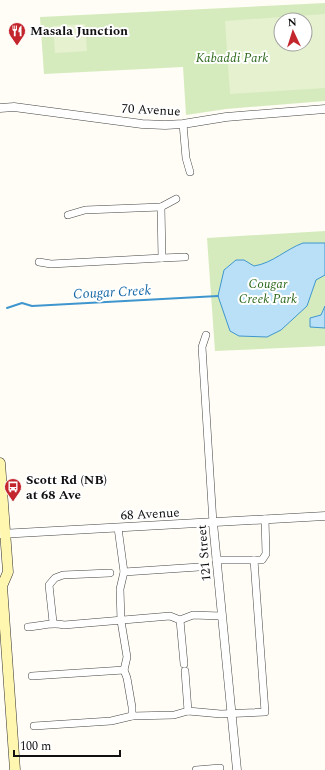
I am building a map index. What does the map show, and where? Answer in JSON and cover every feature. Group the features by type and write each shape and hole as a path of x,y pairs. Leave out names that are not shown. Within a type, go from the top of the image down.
{"main road":[{"path":"0,463 2,534 8,572 1,584 15,770"}],"street":[{"name":"70 Avenue","path":"0,108 14,107 142,124 183,124 226,117 325,109"},
{"path":"183,124 186,158 190,172"},
{"path":"68,215 85,210 161,207 176,199"},
{"path":"161,207 162,258"},
{"path":"39,262 51,264 185,257"},
{"name":"121 Street","path":"206,335 202,347 213,523 237,770"},
{"name":"68 Avenue","path":"2,534 325,516"},
{"path":"216,560 262,560 266,554 265,520"},
{"path":"118,528 124,572 120,590 121,621 127,657 124,670 127,678 132,716"},
{"path":"34,726 111,720 132,716 174,715 188,712 231,714 265,712 254,560"},
{"path":"124,572 199,567"},
{"path":"53,622 49,585 55,578 63,575 110,573"},
{"path":"28,627 46,625 53,622 64,625 170,616 180,620 193,615 221,616"},
{"path":"180,620 188,712"},
{"path":"32,676 124,670"},
{"path":"196,770 220,768"}],"green space":[{"name":"Kabaddi Park","path":"325,3 325,101 226,109 186,115 183,67 44,74 40,17"},
{"path":"325,14 325,88 230,94 225,21 273,18 273,52 313,52 313,15"},
{"path":"85,24 87,51 55,53 53,26"},
{"name":"Cougar Creek Park","path":"325,231 325,346 215,351 207,238"}],"water":[{"path":"303,243 325,243 325,275 316,280 307,306 281,330 267,337 239,336 230,331 218,296 224,270 236,260 244,260 254,266 267,262"},
{"path":"325,306 325,328 310,327 310,318 321,315"}],"waterway":[{"name":"Cougar Creek","path":"7,308 22,303 32,306 218,296"}],"place":[{"name":"Masala Junction","path":"17,46"},
{"name":"Scott Rd (NB) at 68 Ave","path":"13,502"}]}
